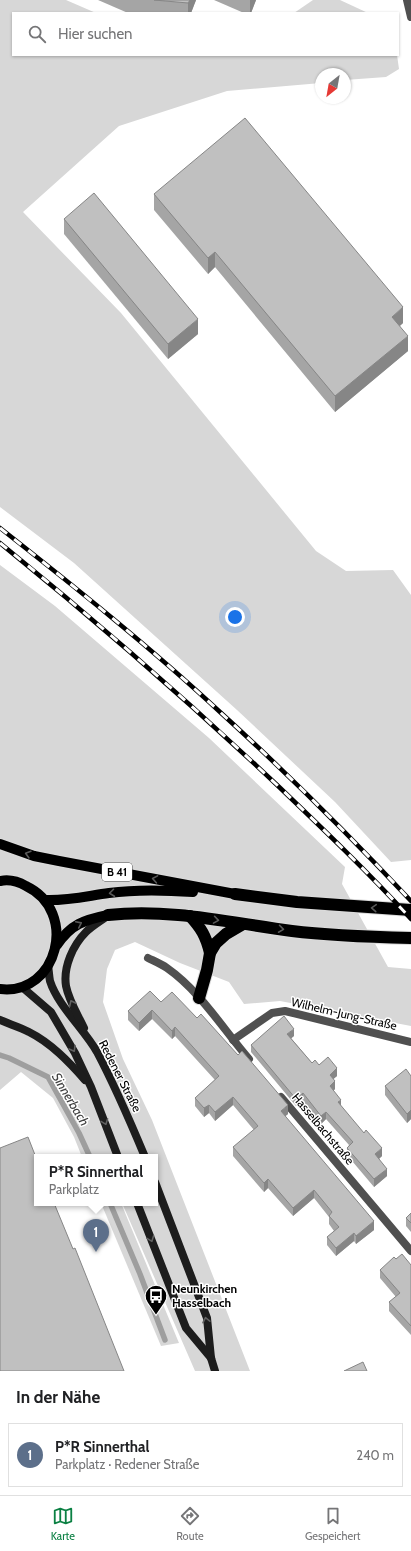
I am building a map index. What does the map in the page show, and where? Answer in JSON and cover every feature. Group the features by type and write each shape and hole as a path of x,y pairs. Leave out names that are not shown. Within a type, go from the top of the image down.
{"highway":[{"name":"B 41","path":"235,894 297,902 411,910"},
{"path":"108,915 149,912 352,937 411,938"},
{"path":"190,916 202,929 210,953"},
{"path":"199,998 210,953 216,943 226,934 243,924"}],"main road":[{"name":"B 41","path":"0,844 21,852 59,861 235,894"},
{"path":"0,880 19,882 33,889 45,900 56,921 57,945"},
{"name":"B 41","path":"45,900 75,899 109,893 148,889 235,894"},
{"path":"0,989 5,990 22,986 32,981 48,966 57,945 72,928 91,919 108,915"},
{"path":"96,1050 69,997 66,984 66,974 72,951 79,941 86,932 108,915"},
{"name":"Redener Straße","path":"48,966 50,980 56,993 96,1050 122,1101 144,1154"},
{"path":"22,986 51,1012 76,1053 117,1154"},
{"path":"0,1020 28,1032 53,1048 71,1064 91,1087"},
{"path":"158,1190 207,1318 211,1358 215,1371"},
{"path":"137,1206 186,1328 211,1358"}],"street":[{"path":"407,0 411,16"},
{"path":"148,958 170,971 199,998 253,1064"},
{"name":"Wilhelm-Jung-Straße","path":"233,1040 272,1013 285,1011 411,1042"},
{"name":"Hasselbachstraße","path":"273,1088 411,1251"}],"shaded area":[{"path":"0,0 66,0 94,12 12,12 12,56 397,56 399,69 386,77 351,80 351,68 315,68 315,84 227,91 119,126 23,212 121,313 316,551 346,571 393,570 411,595 411,860 391,862 335,802 237,710 74,563 0,507"},
{"path":"313,0 340,0 366,12 295,12"},
{"path":"0,565 55,606 209,738 345,867 342,884 388,967 411,969 411,1026 280,1001 244,1004 229,982 180,963 135,942 115,950 107,969 103,1002 123,1059 152,1120 250,1371 195,1371 123,1206 158,1206 158,1154 81,1154 74,1137 53,1098 21,1072 0,1090"},
{"path":"102,1206 122,1206 179,1343 161,1346"}],"building":[{"path":"154,0 190,0 188,3"},
{"path":"245,118 403,307 392,317 408,336 335,396 215,252 208,258 154,194"},
{"path":"94,193 198,319 168,344 64,219"},
{"path":"150,991 161,1002 172,992 197,1018 201,1014 238,1055 242,1051 288,1105 281,1111 374,1221 356,1236 354,1233 336,1248 327,1237 339,1227 329,1216 332,1212 314,1190 293,1208 268,1179 264,1183 233,1147 258,1126 233,1097 215,1112 209,1105 204,1108 195,1098 219,1076 175,1027 172,1031 152,1010 139,1023 128,1011"},
{"path":"284,1016 294,1029 287,1034 312,1063 315,1060 319,1065 328,1057 337,1068 330,1075 335,1081 330,1086 341,1100 338,1102 364,1133 366,1130 382,1148 375,1154 387,1169 374,1179 347,1148 353,1142 326,1112 321,1116 303,1093 296,1099 251,1045"},
{"path":"406,1069 411,1076 411,1110 407,1114 385,1086"},
{"path":"28,1137 35,1154 34,1206 55,1206 73,1249 75,1248 124,1371 0,1371 0,1148"},
{"path":"411,1213 411,1223 406,1218"},
{"path":"402,1254 411,1265 411,1326 389,1302 400,1293 380,1270 394,1257 396,1259"},
{"path":"363,1362 367,1371 344,1371"}],"waterway":[{"name":"Sinnerbach","path":"0,1055 48,1077 79,1133 89,1154"},
{"name":"Sinnerbach","path":"111,1206 140,1274 165,1340"}],"railway":[{"path":"0,528 112,618 194,688 341,828 411,901"},
{"path":"0,543 71,601 209,722 328,834 411,919"}],"place":[{"name":"P*R Sinnerthal","path":"96,1252"},
{"name":"Neunkirchen Hasselbach","path":"156,1316"}]}
